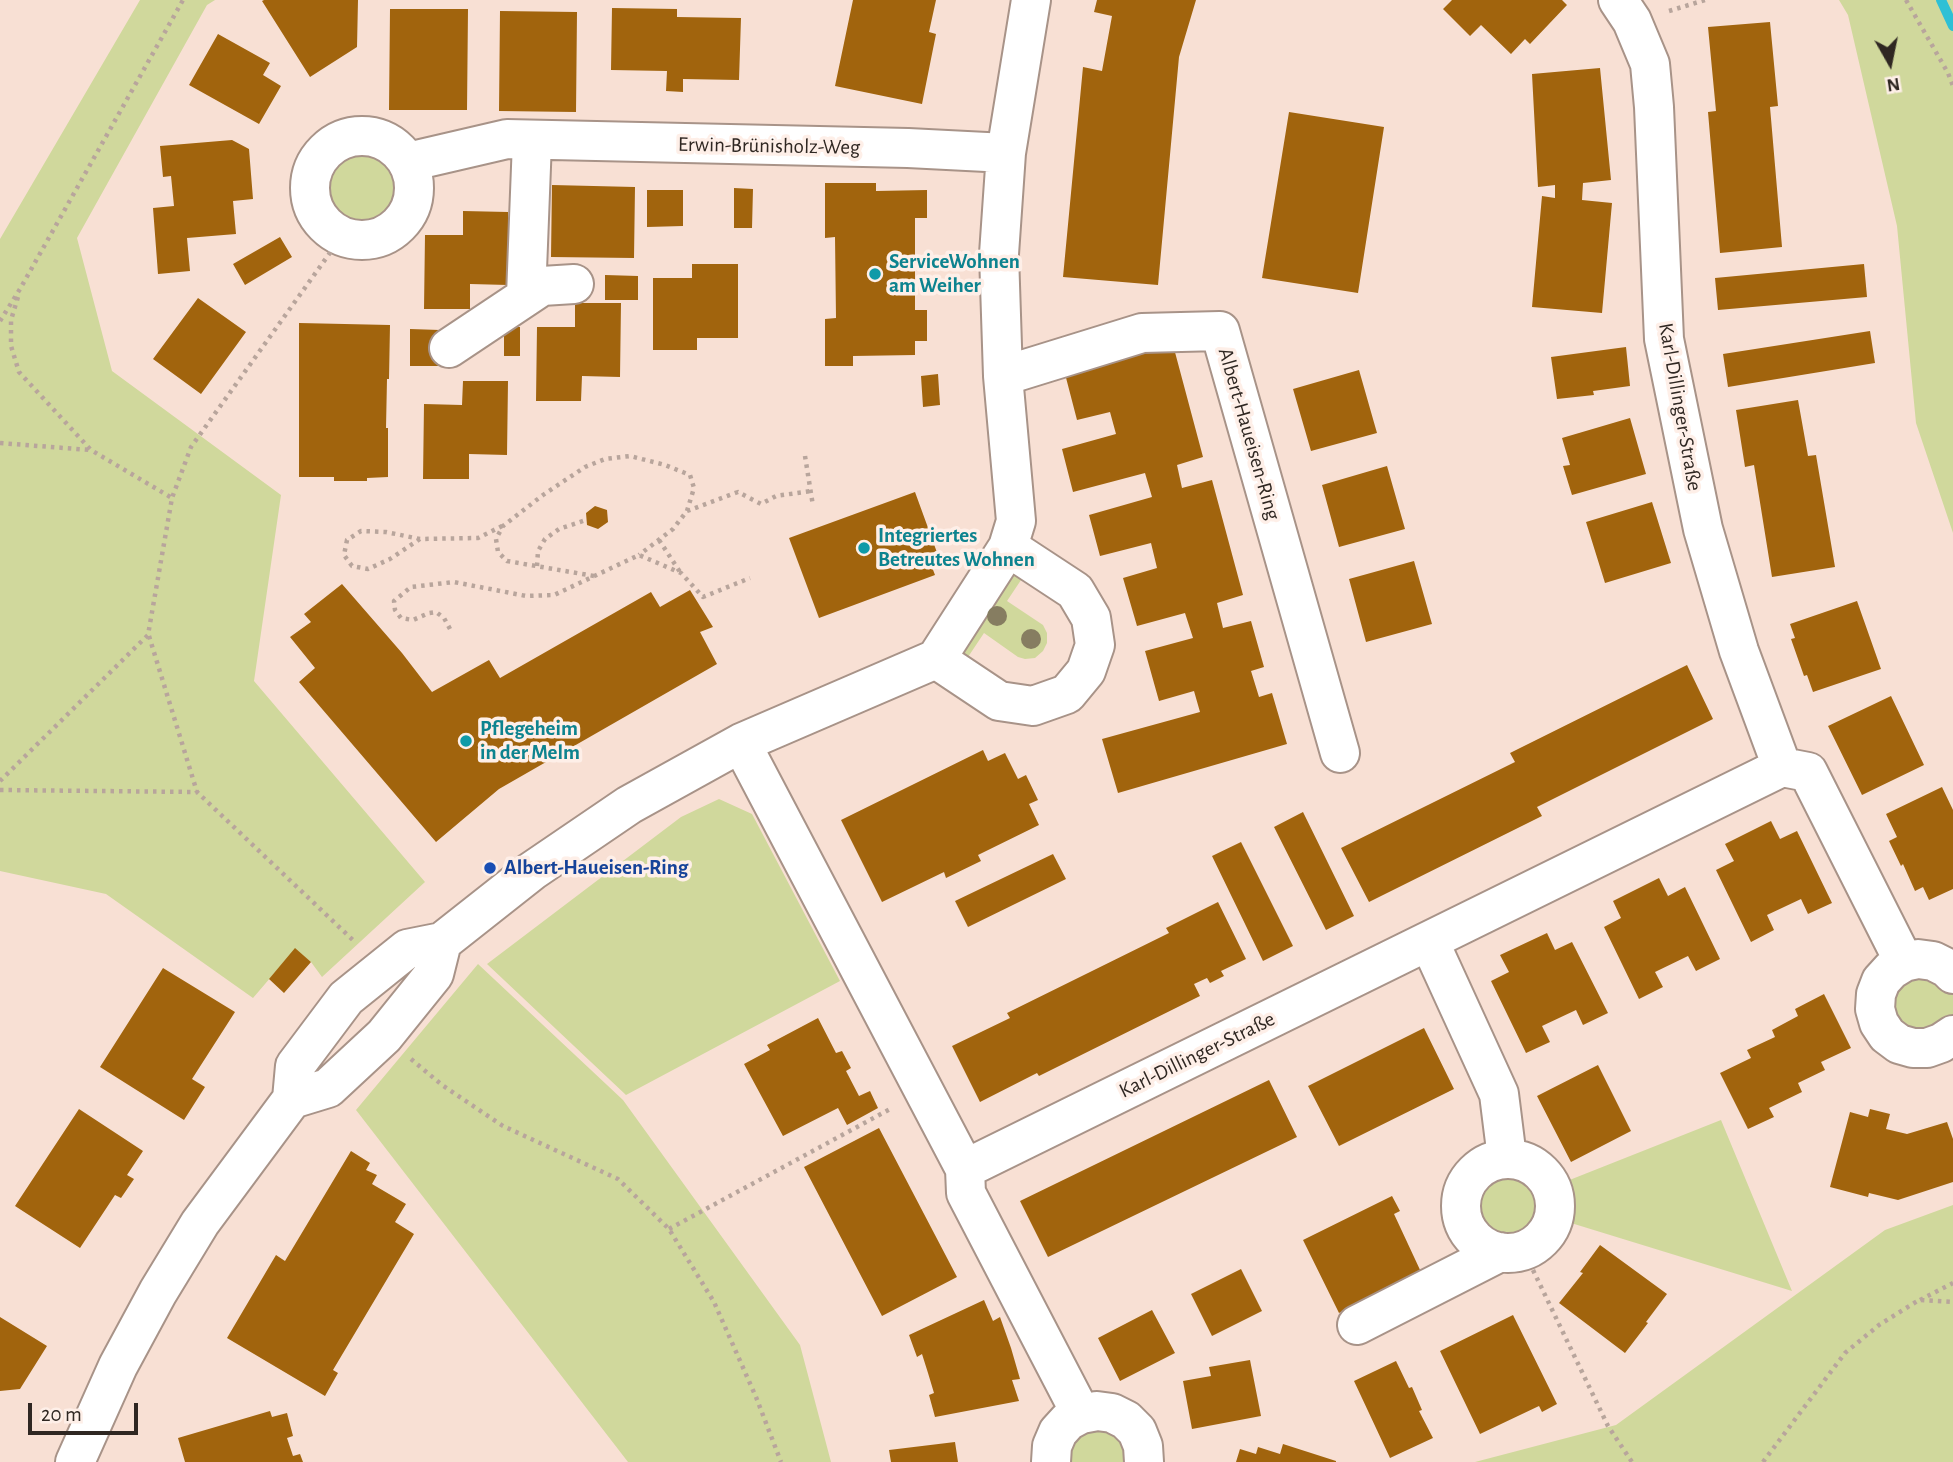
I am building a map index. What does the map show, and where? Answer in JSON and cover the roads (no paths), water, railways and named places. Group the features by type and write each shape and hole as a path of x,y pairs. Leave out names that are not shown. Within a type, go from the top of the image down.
{"street":[{"path":"75,1462 118,1366 158,1292 200,1223 292,1099 295,1066 346,998 407,949 442,942 532,870 629,805 741,743 936,659 1008,547 1016,521 1003,376 999,254 1006,153 1031,0"},
{"name":"Karl-Dillinger-Straße","path":"965,1169 1782,767 1739,651 1703,529 1664,339 1650,64 1632,21 1618,0"},
{"path":"366,136 383,140 397,149 408,162 414,196 408,213 397,226 366,240 342,236 320,220 312,204 311,179 321,155 333,144 349,137 366,136"},
{"name":"Erwin-Brünisholz-Weg","path":"408,162 507,139 908,148 1006,153"},
{"path":"526,296 532,141"},
{"path":"449,348 542,286 574,284"},
{"name":"Albert-Haueisen-Ring","path":"1003,376 1142,333 1220,331 1339,753"},
{"path":"936,659 999,701 1033,706 1068,694 1086,671 1095,645 1091,618 1075,591 1008,547"},
{"path":"741,743 965,1169 966,1194 1081,1414"},
{"path":"1782,767 1808,772 1904,962"},
{"path":"1429,941 1499,1094 1507,1158"},
{"path":"292,1099 328,1088 384,1036 434,974 442,942"},
{"path":"1953,974 1933,961 1918,959 1904,962 1891,970 1881,981 1876,994 1875,1009 1879,1023 1887,1035 1899,1044 1927,1048 1941,1044 1953,1035"},
{"path":"1357,1325 1540,1240 1550,1227 1555,1211 1554,1195 1548,1181 1537,1168 1523,1161 1507,1158 1492,1161 1478,1169 1468,1181 1462,1195 1461,1210 1465,1225 1473,1238 1485,1247 1512,1251"},
{"path":"1051,1462 1052,1446 1058,1432 1068,1421 1081,1414 1097,1411 1112,1413 1126,1420 1137,1431 1143,1446 1144,1462"}],"waterway":[{"path":"1941,0 1953,26"}],"place":[{"name":"ServiceWohnen am Weiher","path":"875,274"},
{"name":"Integriertes Betreutes Wohnen","path":"864,548"},
{"name":"Pflegeheim in der Melm","path":"466,741"},
{"name":"Albert-Haueisen-Ring","path":"490,868"}]}
